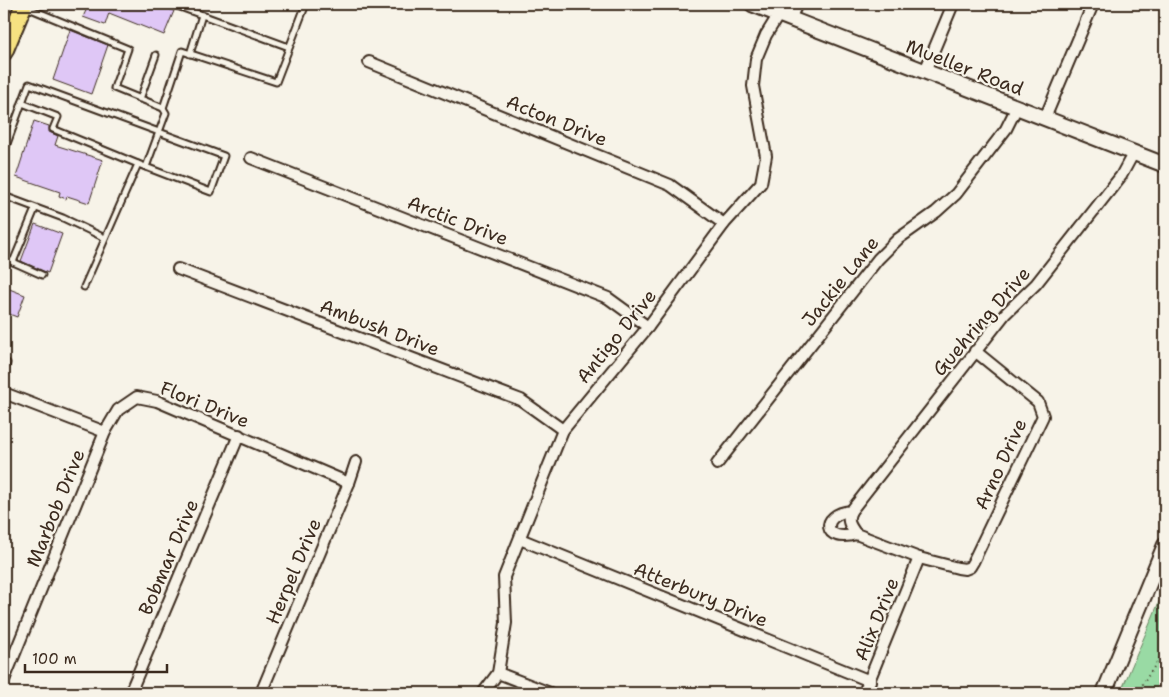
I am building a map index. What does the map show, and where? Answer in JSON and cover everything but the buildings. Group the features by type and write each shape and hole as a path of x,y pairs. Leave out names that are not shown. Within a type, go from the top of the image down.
{"main road":[{"path":"4,52 7,35 23,5"}],"street":[{"name":"Mueller Road","path":"752,4 1165,165"},
{"name":"Antigo Drive","path":"483,693 498,673 506,623 504,577 562,430 648,327 724,224 761,183 766,156 753,86 756,59 766,35 797,4"},
{"path":"925,71 953,4"},
{"path":"1045,118 1093,4"},
{"name":"Acton Drive","path":"369,62 670,185 724,224"},
{"name":"Jackie Lane","path":"717,464 878,259 898,238 936,212 956,194 1006,129 1018,107"},
{"name":"Guehring Drive","path":"919,558 856,534 838,537 833,534 829,526 831,519 837,514 851,511 1005,314 1036,284 1121,176 1134,152"},
{"name":"Arctic Drive","path":"251,158 608,298 648,327"},
{"name":"Ambush Drive","path":"178,269 521,400 562,430"},
{"name":"Arno Drive","path":"919,558 958,568 965,569 970,567 1043,416 1038,402 975,351"},
{"path":"4,393 105,432"},
{"name":"Flori Drive","path":"105,432 118,410 137,397 157,401 349,483"},
{"name":"Marbob Drive","path":"4,680 105,432"},
{"name":"Bobmar Drive","path":"130,693 239,435"},
{"name":"Herpel Drive","path":"261,693 349,483 356,462"},
{"path":"851,511 848,517 850,526 856,534"},
{"name":"Atterbury Drive","path":"520,539 870,681"},
{"path":"1104,693 1165,545"},
{"name":"Alix Drive","path":"864,693 919,558"},
{"path":"498,673 550,693"}],"lane":[{"path":"172,4 289,47"},
{"path":"163,108 182,51 276,82 306,4"},
{"path":"23,5 128,49 114,88 163,108 166,112 146,167"},
{"path":"190,54 202,15"},
{"path":"140,99 156,55"},
{"path":"4,152 6,134 22,103 29,84 224,156 211,192 54,129 58,117 22,103"},
{"path":"84,287 138,164"},
{"path":"4,196 63,218 105,238"},
{"path":"13,262 35,209"},
{"path":"4,258 42,274"},
{"path":"4,373 7,363"}],"path":[{"path":"1137,693 1165,650"}],"green space":[{"path":"1165,588 1165,693 1120,693 1125,682"}]}
